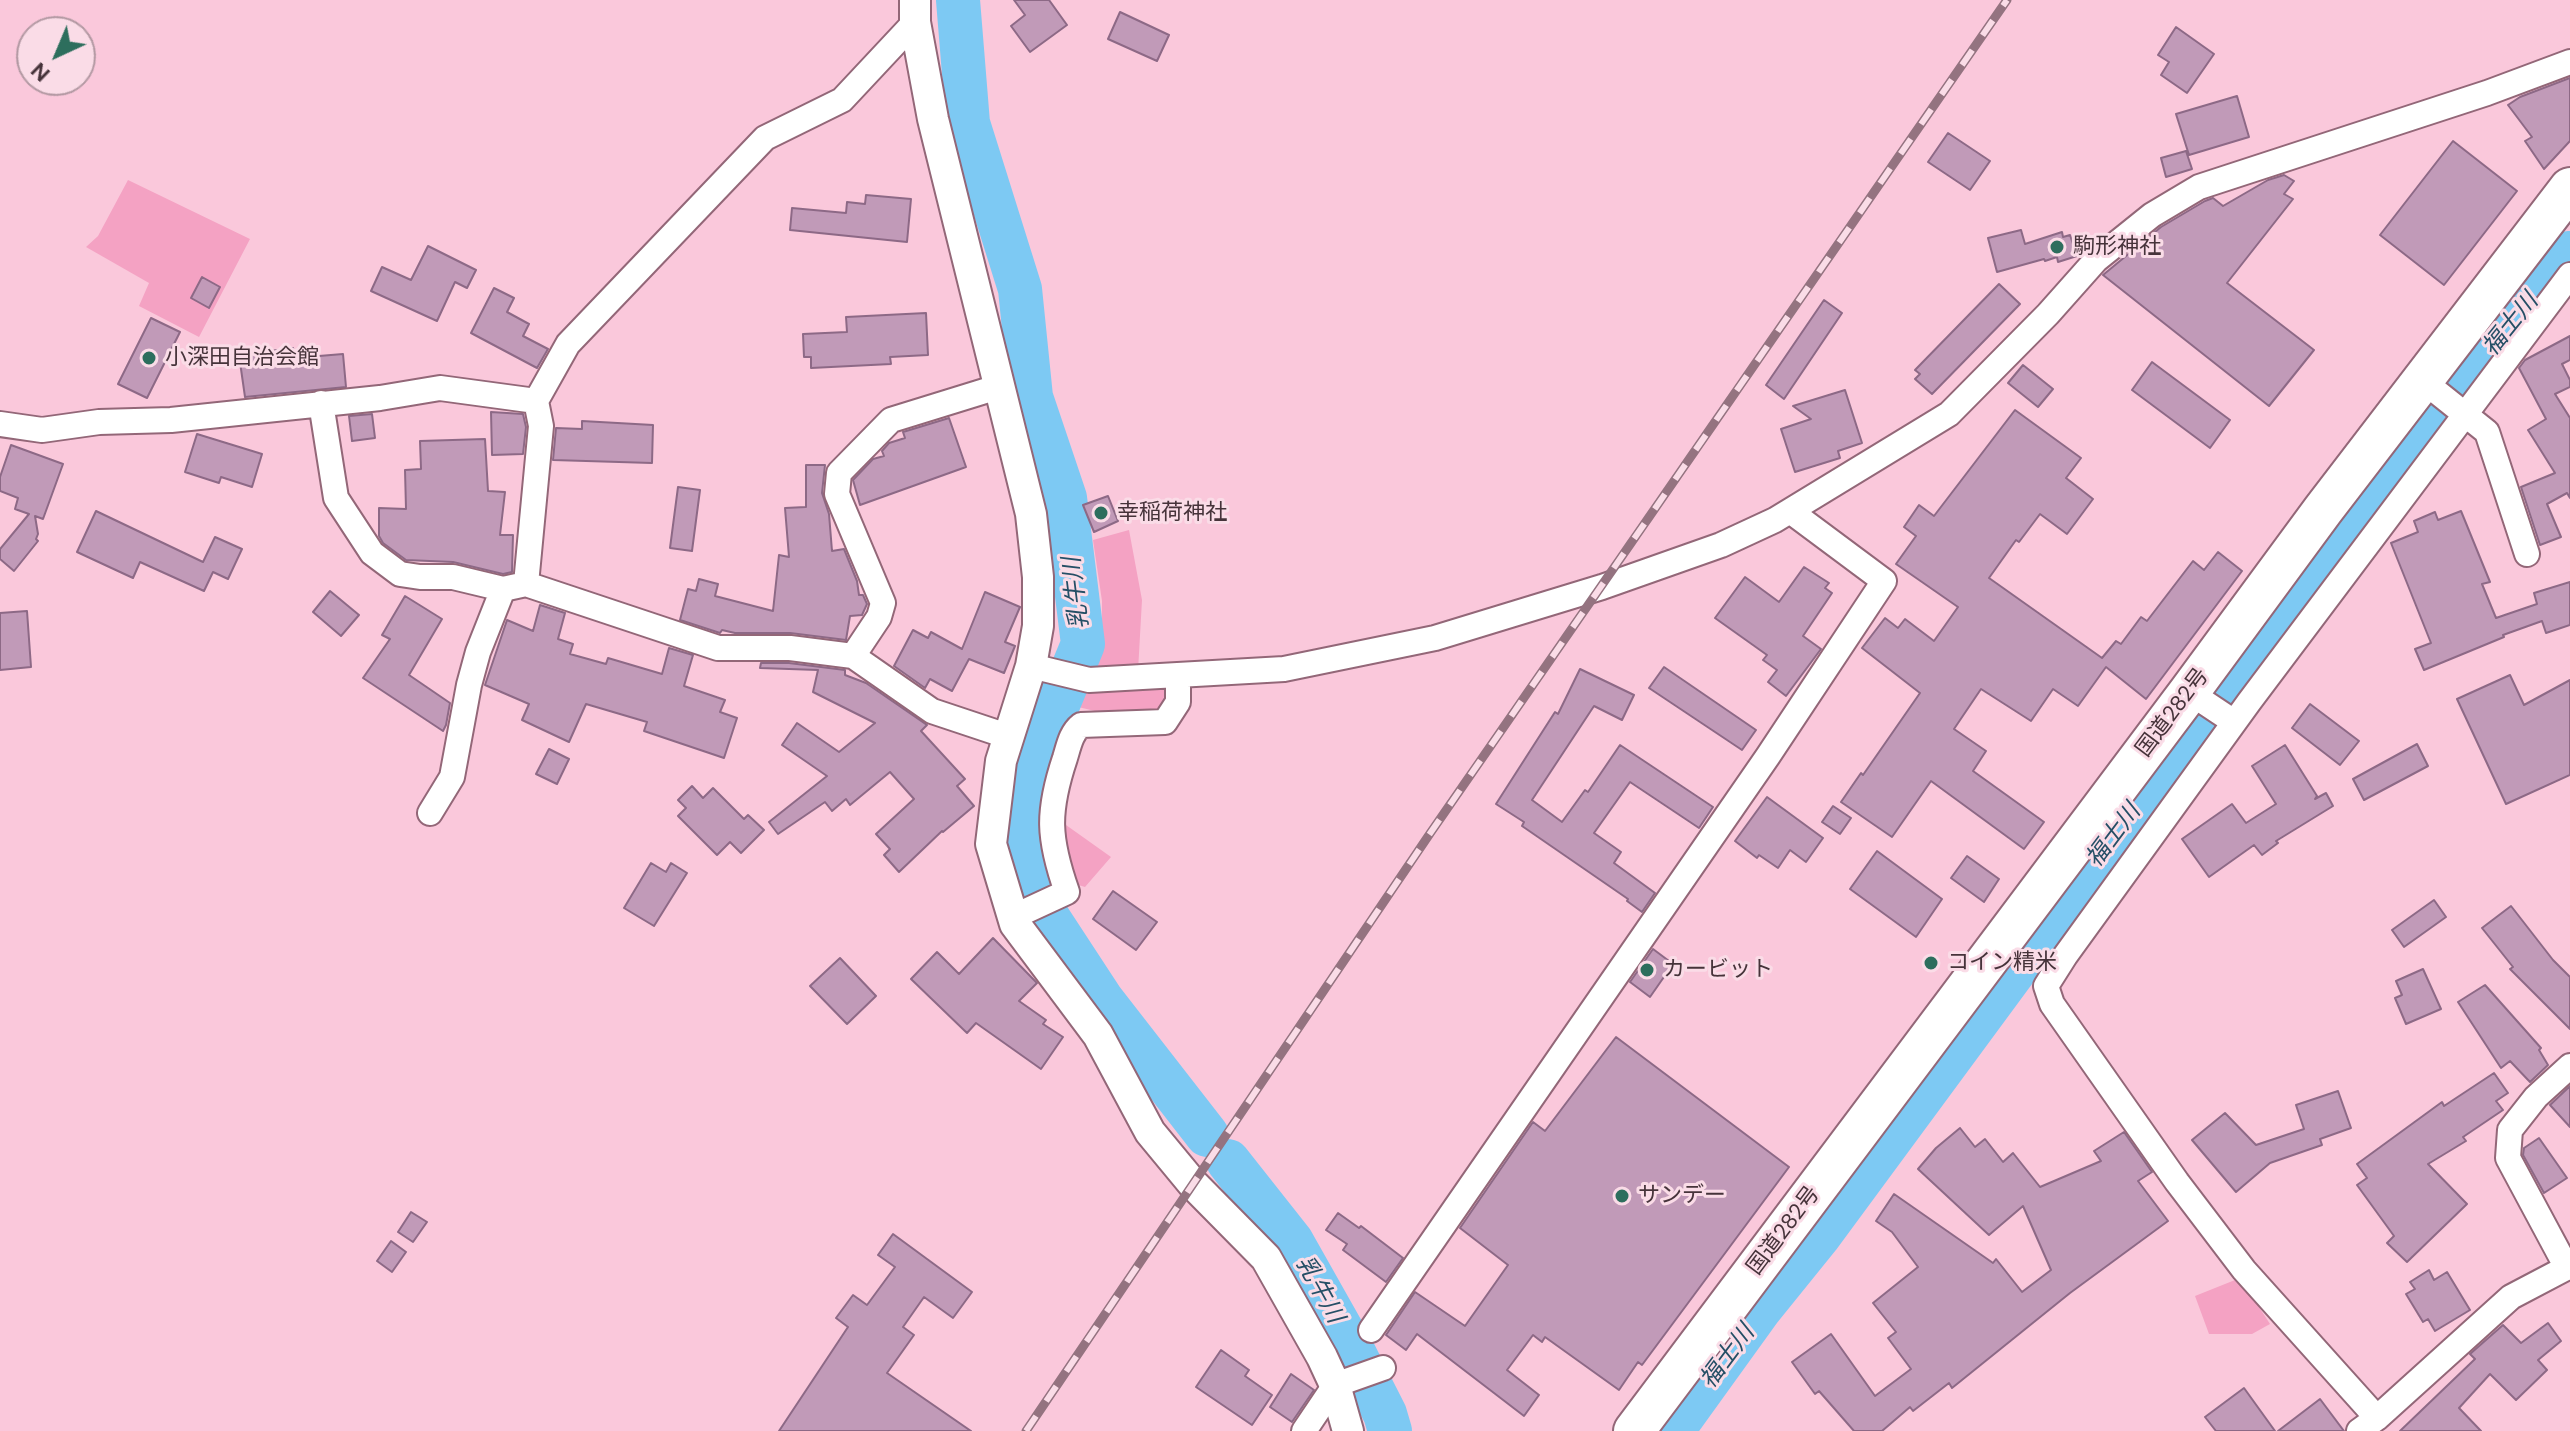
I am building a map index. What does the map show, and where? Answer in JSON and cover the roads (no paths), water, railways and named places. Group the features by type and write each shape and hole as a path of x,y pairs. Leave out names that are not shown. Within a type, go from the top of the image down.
{"highway":[{"name":"国道282号","path":"1634,1431 2422,380 2567,202"}],"street":[{"path":"915,11 933,119 1031,514 1038,626 1031,666 1001,761 991,844 1015,924 1098,1035 1150,1132 1193,1184 1266,1258 1341,1384 1348,1431"},
{"path":"430,813 452,777 478,652 514,586 541,426 536,401 568,344 765,138 842,100 915,11"},
{"path":"1031,666 1089,680 1284,669 1435,638 1602,587 1721,545 1790,511 1949,414 2048,314 2096,260 2152,215 2199,187 2487,93 2570,62"},
{"path":"2570,275 2233,722 2046,986 2052,1004 2177,1182 2368,1424 2511,1297 2569,1267 2508,1158 2510,1130 2536,1097 2570,1066"},
{"path":"2422,380 2487,432 2527,554"},
{"path":"853,656 879,617 883,603 837,494 839,473 891,420 1001,386"},
{"path":"0,424 42,430 99,422 171,420 380,398 440,388 536,401"},
{"path":"321,403 336,498 372,553 400,574 453,577 514,586 718,648 790,648 853,656 932,711 1007,736"},
{"path":"1371,1330 1768,756 1884,581 1790,511"},
{"path":"1014,917 1067,892 1053,853 1050,822 1057,782 1073,731 1081,725 1165,722 1178,702 1178,675"},
{"path":"2190,693 2233,722"},
{"path":"1304,1431 1341,1384 1383,1368"}],"waterway":[{"name":"乳牛川","path":"958,0 968,123 1020,289 1031,397 1065,498 1083,644 1033,765 1029,868 1047,916 1102,1000 1207,1135"},
{"name":"福士川","path":"1672,1431 2133,810 2418,439 2570,253"},
{"name":"乳牛川","path":"1228,1161 1292,1242 1349,1343 1385,1414 1390,1431"}],"railway":[{"path":"1026,1431 1431,832 2007,0"}],"place":[{"name":"駒形神社","path":"2057,247"},
{"name":"小深田自治会館","path":"149,358"},
{"name":"幸稲荷神社","path":"1101,513"},
{"name":"コイン精米","path":"1931,963"},
{"name":"カービット","path":"1647,970"},
{"name":"サンデー","path":"1622,1196"}]}
